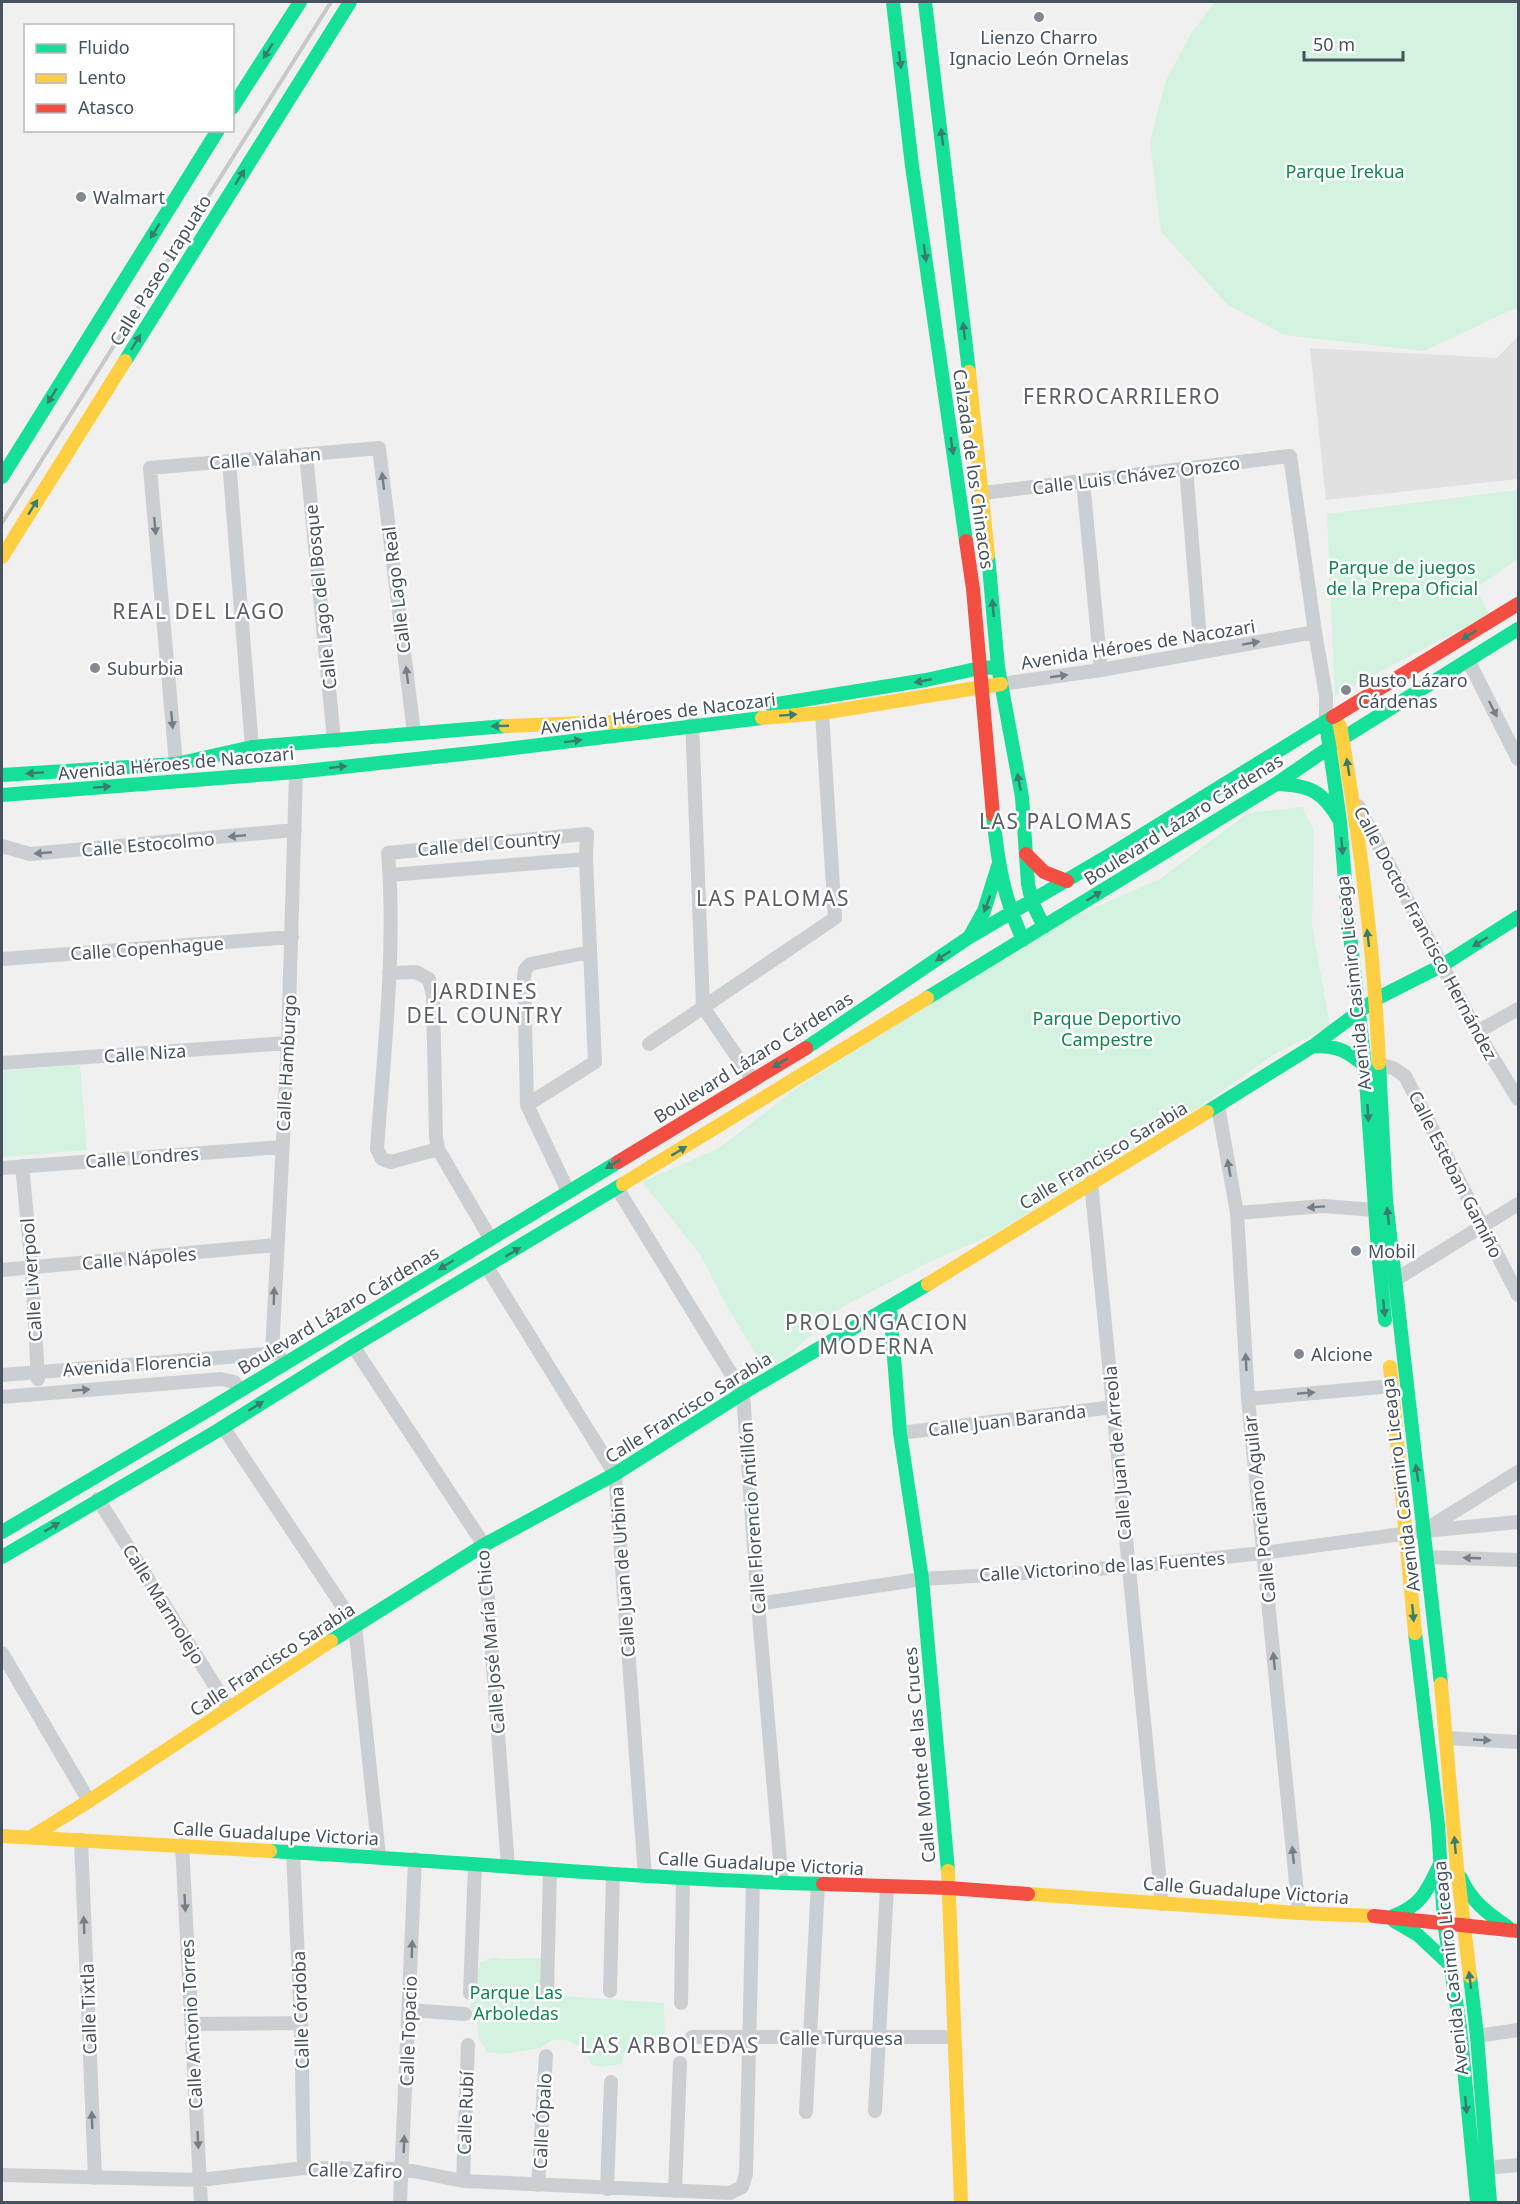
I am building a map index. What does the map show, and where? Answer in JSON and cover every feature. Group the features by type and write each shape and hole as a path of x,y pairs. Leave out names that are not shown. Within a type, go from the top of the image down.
{"main road":[{"path":"234,105 300,2"},
{"name":"Calle Paseo Irapuato","path":"2,557 350,2"},
{"name":"Calzada de los Chinacos","path":"893,2 912,166 973,589 998,866 1011,914 1023,940"},
{"name":"Calzada de los Chinacos","path":"925,2 983,493 998,667 1022,797 1028,884 1032,902 1044,927"},
{"name":"Calle Paseo Irapuato","path":"2,477 217,132"},
{"name":"Boulevard Lázaro Cárdenas","path":"2,1532 308,1350 818,1041 969,938 1413,671 1518,604"},
{"name":"Boulevard Lázaro Cárdenas","path":"2,1557 488,1267 1023,940 1276,784 1330,746 1518,629"},
{"name":"Avenida Héroes de Nacozari","path":"2,795 296,772 692,722 926,680 980,668 998,667"},
{"name":"Avenida Héroes de Nacozari","path":"2,775 176,764 252,747 485,727 670,720 692,722 822,713 1001,684"},
{"name":"Avenida Casimiro Liceaga","path":"1338,715 1353,797 1376,999 1386,1200 1437,1636 1457,1868 1477,2036 1490,2202"},
{"name":"Avenida Casimiro Liceaga","path":"1326,723 1340,821 1365,1066 1374,1210 1386,1329"},
{"path":"1276,784 1304,786 1320,792 1331,803 1340,821"},
{"path":"1026,854 1040,870 1056,879 1067,881"},
{"path":"969,938 984,912 998,866"},
{"name":"Calle Francisco Sarabia","path":"31,1837 89,1802 355,1625 484,1545 615,1474 743,1393 890,1307 1313,1046 1376,999 1441,966 1518,917"},
{"path":"1371,966 1382,976 1404,984"},
{"path":"1313,1046 1332,1045 1342,1048 1365,1066"},
{"name":"Calle Monte de las Cruces","path":"890,1307 900,1434 921,1579 949,1888 961,2202"},
{"name":"Avenida Casimiro Liceaga","path":"1389,1352 1416,1646 1438,1825 1444,1922 1460,2026 1477,2202"},
{"name":"Calle Guadalupe Victoria","path":"2,1836 379,1856 550,1870 753,1882 949,1888 1162,1904 1387,1917 1516,1930"},
{"path":"1387,1917 1409,1911 1422,1901 1439,1866"},
{"path":"1457,1868 1462,1882 1479,1904 1492,1917 1516,1930"},
{"path":"1387,1917 1423,1938 1451,1966"}],"street":[{"name":"Calle Yalahan","path":"176,764 150,468 379,448"},
{"name":"Calle Lago Real","path":"379,448 414,733"},
{"name":"Calle Lago del Bosque","path":"306,454 334,740"},
{"name":"Calle Luis Chávez Orozco","path":"983,493 1290,456"},
{"name":"Avenida Casimiro Liceaga","path":"1290,456 1326,696 1326,723"},
{"path":"229,461 252,747"},
{"path":"1186,468 1202,652"},
{"path":"1083,481 1101,670"},
{"name":"Avenida Héroes de Nacozari","path":"1001,684 1101,670 1315,632"},
{"path":"1468,660 1518,759"},
{"name":"Avenida Casimiro Liceaga","path":"1326,696 1338,715"},
{"path":"649,1044 835,918 822,713"},
{"path":"692,722 703,1007 753,1080"},
{"name":"Calle Hamburgo","path":"272,1354 288,1042 296,772"},
{"name":"Calle Doctor Francisco Hernández","path":"1353,797 1477,1032 1518,1099"},
{"name":"Calle Estocolmo","path":"2,846 30,854 295,830"},
{"name":"Calle del Country","path":"438,1149 391,1162 382,1159 377,1149 389,973 390,875 388,853 587,834 586,859 595,1062 527,1105"},
{"name":"Calle del Country","path":"390,875 586,859"},
{"name":"Calle Copenhague","path":"2,959 292,937"},
{"path":"568,1191 527,1105 524,977 525,970 530,964 590,952"},
{"path":"389,973 416,972 429,979 433,996 438,1149 490,1238"},
{"path":"1477,1032 1518,1008"},
{"name":"Calle Niza","path":"2,1063 288,1042"},
{"name":"Calle Esteban Gamiño","path":"1381,1065 1393,1068 1405,1076 1518,1296"},
{"name":"Calle Ponciano Aguilar","path":"1218,1106 1237,1213 1248,1399 1299,1913"},
{"name":"Calle Londres","path":"2,1168 282,1147"},
{"name":"Calle Liverpool","path":"22,1166 32,1268 39,1393"},
{"name":"Calle Juan de Arreola","path":"1091,1182 1162,1904"},
{"name":"Calle Florencio Antillón","path":"617,1188 743,1393 782,1883"},
{"path":"1395,1280 1518,1204"},
{"path":"1237,1213 1324,1206 1374,1210"},
{"name":"Calle Nápoles","path":"2,1270 276,1245"},
{"name":"Calle Juan de Urbina","path":"488,1267 615,1474 645,1876"},
{"name":"Calle José María Chico","path":"353,1346 484,1545 508,1867"},
{"name":"Avenida Florencia","path":"2,1375 308,1350"},
{"name":"Avenida Florencia","path":"2,1397 222,1379 234,1382 240,1390"},
{"path":"1248,1399 1392,1386"},
{"name":"Calle Juan Baranda","path":"900,1434 1114,1407"},
{"path":"223,1427 355,1625 379,1856"},
{"path":"1424,1531 1518,1472"},
{"name":"Calle Marmolejo","path":"98,1499 229,1708"},
{"name":"Calle Victorino de las Fuentes","path":"758,1604 921,1579 1128,1567 1406,1533 1518,1522"},
{"path":"1426,1557 1518,1560"},
{"path":"2,1653 7,1673 89,1802"},
{"path":"1446,1738 1518,1742"},
{"name":"Calle Tixtla","path":"81,1840 95,2178"},
{"name":"Calle Antonio Torres","path":"182,1845 201,2202"},
{"name":"Calle Córdoba","path":"293,1852 301,2023 304,2168"},
{"name":"Calle Topacio","path":"400,2202 415,1859"},
{"path":"470,1994 475,1864"},
{"path":"547,1992 550,1870"},
{"path":"610,1991 612,1874"},
{"path":"681,2003 682,1878"},
{"path":"748,2037 753,1882"},
{"path":"806,2112 818,1884"},
{"path":"875,2111 887,1887"},
{"path":"409,2010 465,2014"},
{"path":"191,2024 301,2023"},
{"path":"1477,2036 1518,2030"},
{"name":"Calle Turquesa","path":"692,2037 954,2037"},
{"name":"Calle Zafiro","path":"2,2175 200,2180 304,2168 403,2169 463,2181 730,2193 742,2187 746,2174 748,2037"},
{"name":"Calle Rubí","path":"463,2181 468,2045"},
{"name":"Calle Ópalo","path":"538,2185 546,2056"},
{"path":"675,2191 680,2063"},
{"path":"607,2189 611,2082"},
{"path":"1487,2168 1518,2165"}],"shaded area":[{"path":"1518,336 1518,479 1326,500 1310,348 1497,358"}],"green space":[{"name":"Parque Irekua","path":"1215,2 1518,2 1518,307 1424,351 1285,335 1228,305 1161,232 1150,142 1166,80 1192,32"},
{"name":"Parque de juegos de la Prepa Oficial","path":"1518,490 1518,559 1476,588 1489,614 1335,696 1327,514"},
{"name":"Parque Deportivo Campestre","path":"1302,807 1314,830 1312,925 1330,1026 1273,1055 1198,1108 994,1234 927,1263 842,1307 768,1374 725,1303 700,1254 642,1182 719,1148 801,1085 1055,925 1160,879 1248,813"},
{"path":"80,1065 87,1150 2,1157 2,1071"},
{"name":"Parque Las Arboledas","path":"494,1957 501,1959 546,1958 560,1996 664,2003 665,2050 625,2050 622,2064 600,2067 591,2064 584,2048 566,2040 552,2040 540,2048 503,2054 487,2052 479,2038 477,2023 470,2009 472,1981 481,1962"}],"railway":[{"path":"2,523 331,2"}],"traffic: fast":[{"path":"234,105 300,2"},
{"path":"125,361 350,2"},
{"path":"893,2 912,166 966,541"},
{"path":"925,2 969,372"},
{"path":"2,477 217,132"},
{"path":"988,555 998,667 1022,797 1028,884 1032,902 1044,927"},
{"path":"927,998 1276,784 1343,738 1518,629"},
{"path":"771,705 926,680 980,668 998,667"},
{"path":"806,1048 968,938 1113,853 1333,717"},
{"path":"2,795 296,772 762,718"},
{"path":"1326,723 1340,821 1365,1066 1385,1320"},
{"path":"2,775 176,764 252,747 506,726"},
{"path":"1276,784 1307,788 1321,796 1340,821"},
{"path":"993,815 1002,879 1023,940"},
{"path":"970,936 984,911 998,866"},
{"path":"1207,1112 1313,1046 1376,999 1441,966 1518,917"},
{"path":"1313,1046 1341,1050 1365,1066"},
{"path":"1379,1063 1386,1200 1441,1684"},
{"path":"2,1532 618,1162"},
{"path":"2,1557 217,1431 353,1346 623,1184"},
{"path":"331,1641 484,1545 615,1474 743,1393 928,1284"},
{"path":"890,1307 900,1433 922,1579 948,1871"},
{"path":"1415,1633 1438,1825 1444,1922 1460,2027 1477,2202"},
{"path":"270,1851 685,1878 823,1884"},
{"path":"1393,1916 1403,1912 1422,1897 1439,1866"},
{"path":"1461,1878 1469,1893 1480,1906 1508,1927"},
{"path":"1394,1921 1418,1935 1451,1966"},
{"path":"1470,1976 1490,2202"}],"traffic: slow":[{"path":"2,557 125,361"},
{"path":"969,372 988,555"},
{"path":"762,718 822,713 1001,684"},
{"path":"506,726 634,721"},
{"path":"1340,726 1365,894 1374,978 1379,1063"},
{"path":"623,1184 927,998"},
{"path":"928,1284 1207,1112"},
{"path":"1390,1367 1415,1633"},
{"path":"31,1837 331,1641"},
{"path":"1441,1684 1457,1868 1470,1976"},
{"path":"2,1836 270,1851"},
{"path":"948,1871 961,2202"},
{"path":"1028,1894 1374,1916"}],"traffic: jam":[{"path":"966,541 973,589 993,815"},
{"path":"1333,717 1518,604"},
{"path":"1026,854 1044,872 1067,881"},
{"path":"618,1162 806,1048"},
{"path":"823,1884 949,1888 1028,1894"},
{"path":"1374,1916 1518,1931"}],"place":[{"name":"Lienzo Charro Ignacio León Ornelas","path":"1039,17"},
{"name":"Walmart","path":"81,197"},
{"name":"Suburbia","path":"95,668"},
{"name":"Busto Lázaro Cárdenas","path":"1346,690"},
{"name":"Mobil","path":"1356,1251"},
{"name":"Alcione","path":"1299,1354"}],"district":[{"name":"FERROCARRILERO","path":"1122,396"},
{"name":"REAL DEL LAGO","path":"199,611"},
{"name":"LAS PALOMAS","path":"1056,821"},
{"name":"LAS PALOMAS","path":"773,898"},
{"name":"JARDINES DEL COUNTRY","path":"485,1003"},
{"name":"PROLONGACION MODERNA","path":"877,1334"},
{"name":"LAS ARBOLEDAS","path":"670,2045"}]}
